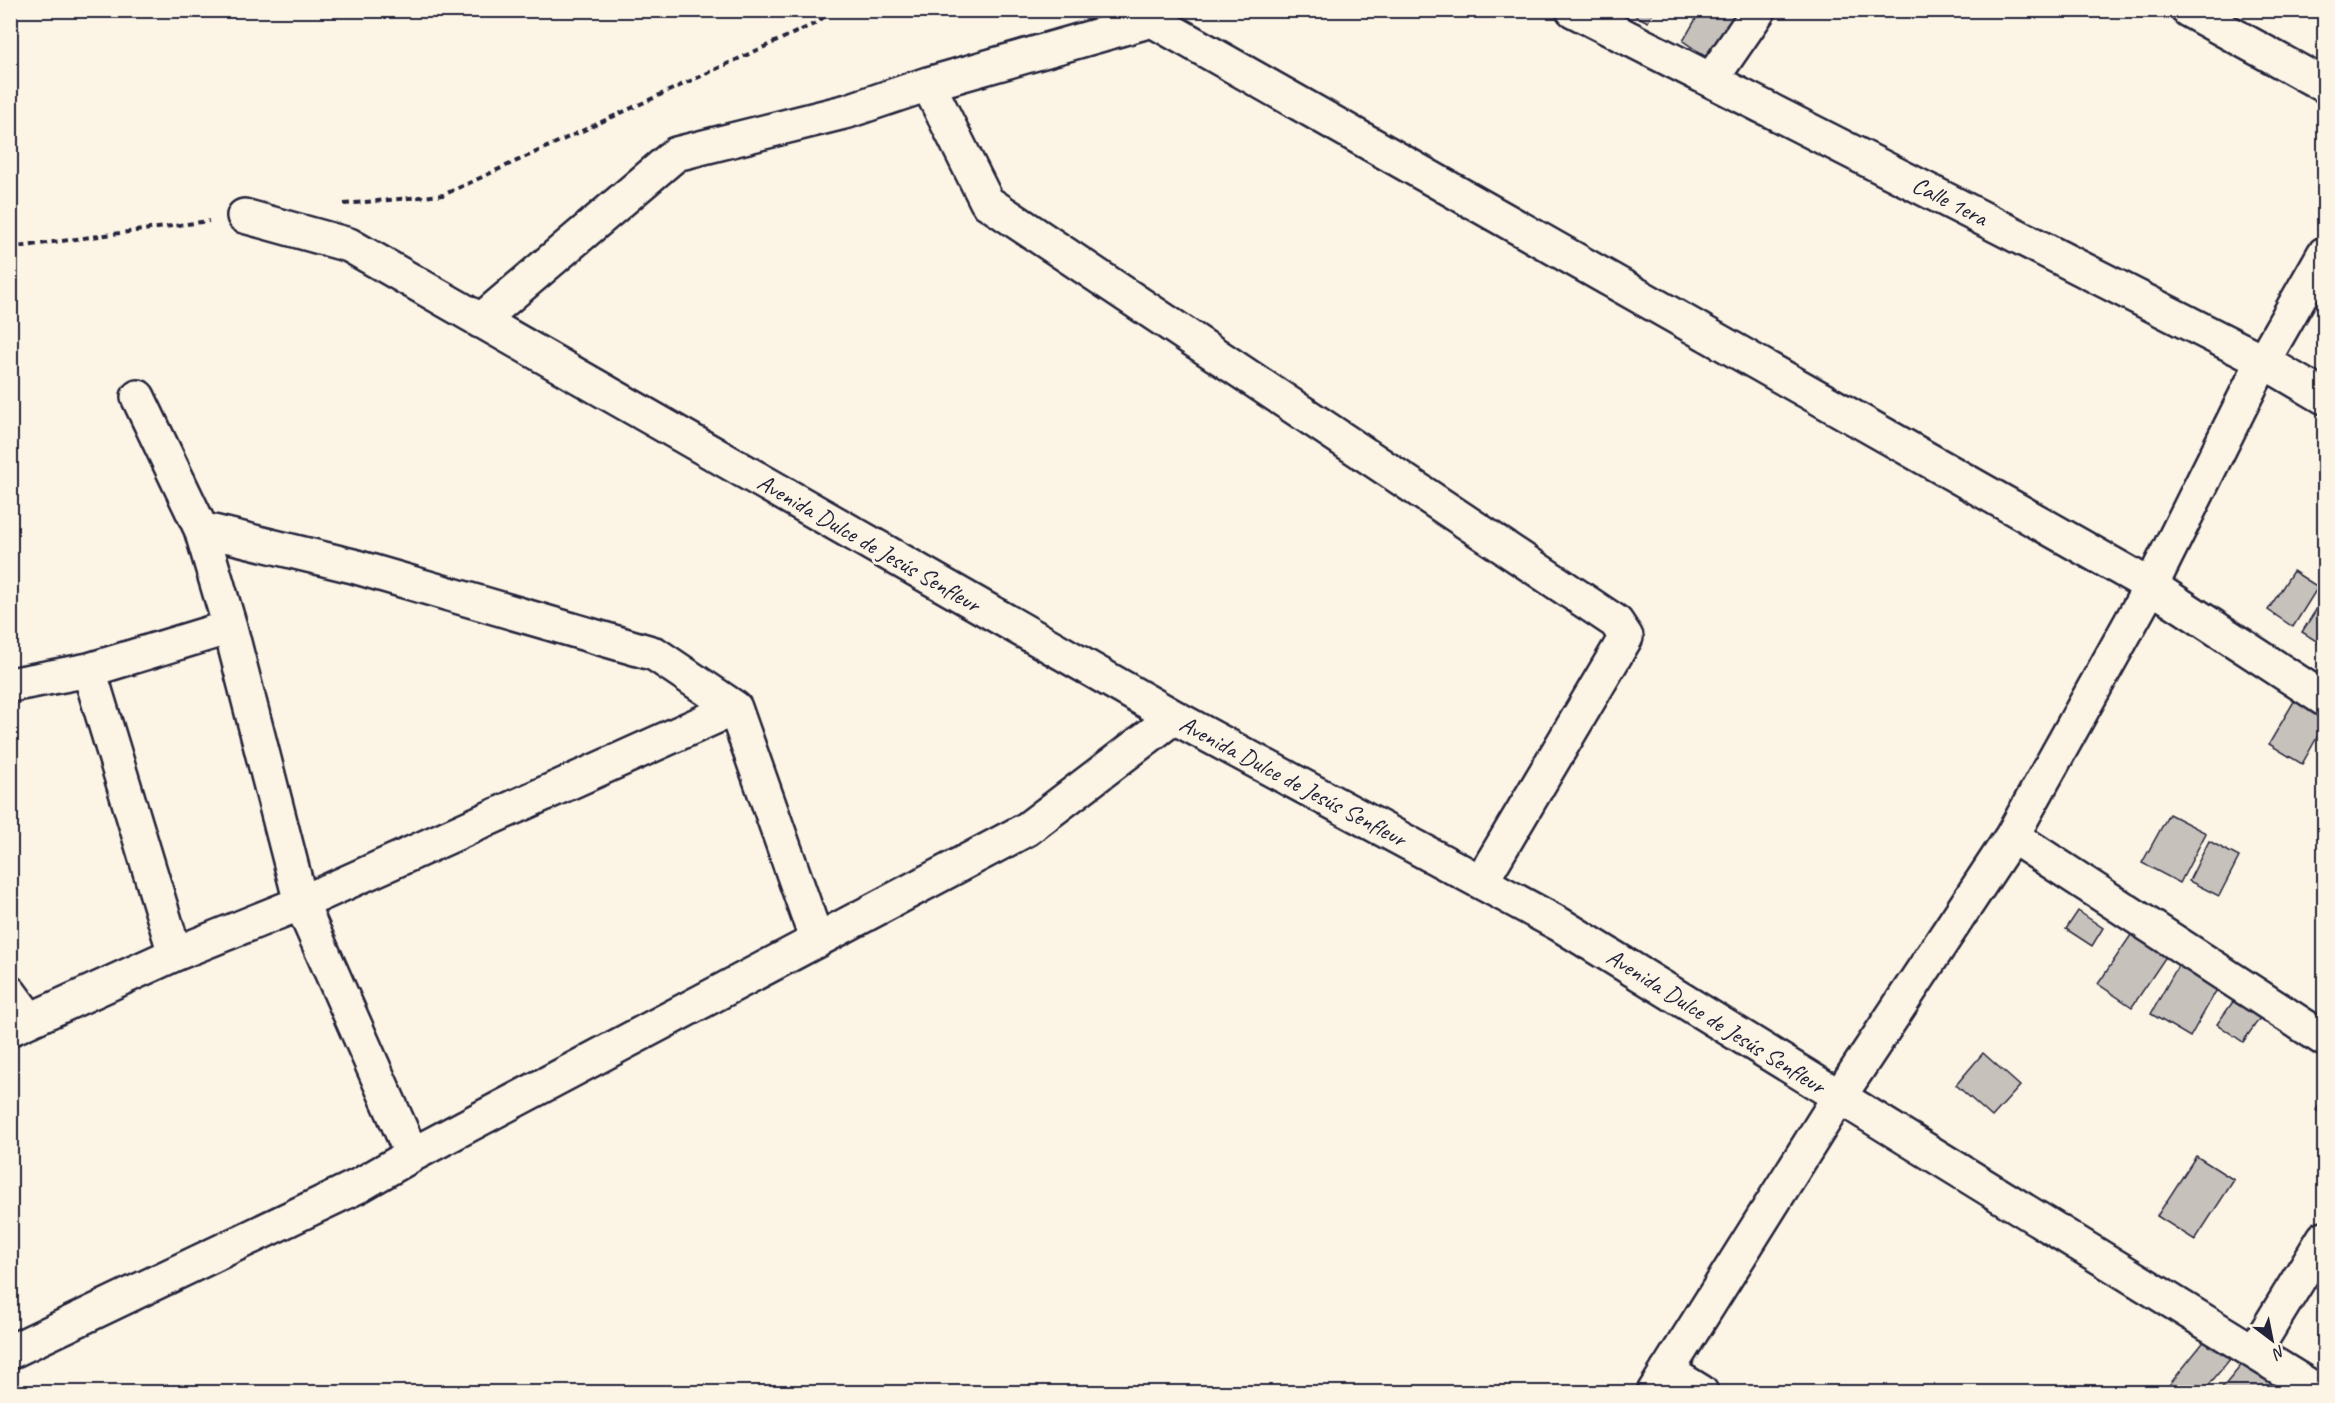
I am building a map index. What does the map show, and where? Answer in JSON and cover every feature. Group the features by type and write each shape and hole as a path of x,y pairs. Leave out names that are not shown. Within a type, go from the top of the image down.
{"street":[{"name":"Calle 1era","path":"1573,10 2264,361 2325,397"},
{"path":"1712,80 1759,10"},
{"path":"2188,10 2325,85"},
{"path":"480,321 676,154 848,111 928,84 1155,15 2151,586 2325,699"},
{"path":"928,84 987,202 1616,622 1626,637 1481,882"},
{"name":"Avenida Dulce de Jesús Senfleur","path":"244,216 349,245 1174,717 1559,924 2319,1392"},
{"path":"1701,1392 1661,1382 1839,1097 2012,836 2151,586 2264,361 2325,254"},
{"path":"138,397 201,529 230,627 301,903 412,1155"},
{"path":"201,529 353,566 656,654 735,708 817,940"},
{"path":"10,685 89,670 230,627"},
{"path":"89,670 175,954"},
{"path":"10,993 20,1025 175,954 301,903 735,708"},
{"path":"10,1352 360,1185 412,1155 1027,829 1174,717"},
{"path":"2012,836 2325,1039"},
{"path":"2254,1352 2325,1238"}],"path":[{"path":"334,205 443,195 816,23 833,10"},
{"path":"10,248 244,216"}],"building":[{"path":"1624,10 1654,10 1648,22"},
{"path":"1701,10 1730,10 1743,18 1712,61 1683,41"},
{"path":"2293,571 2318,587 2293,627 2268,610"},
{"path":"2324,597 2324,646 2302,632"},
{"path":"2300,691 2324,705 2324,725 2302,764 2269,744"},
{"path":"2169,814 2206,833 2180,883 2142,863"},
{"path":"2209,841 2239,857 2219,896 2189,881"},
{"path":"2078,911 2103,928 2092,946 2066,929"},
{"path":"2135,929 2169,952 2132,1007 2098,984"},
{"path":"2180,962 2220,984 2190,1037 2151,1014"},
{"path":"2237,996 2262,1015 2243,1042 2217,1024"},
{"path":"1983,1053 2020,1086 1992,1117 1956,1085"},
{"path":"2324,1097 2324,1116 2316,1110"},
{"path":"2196,1156 2234,1180 2195,1240 2157,1216"},
{"path":"2206,1339 2231,1358 2203,1392 2171,1392 2166,1389"},
{"path":"2249,1356 2288,1387 2283,1392 2219,1392"}]}
